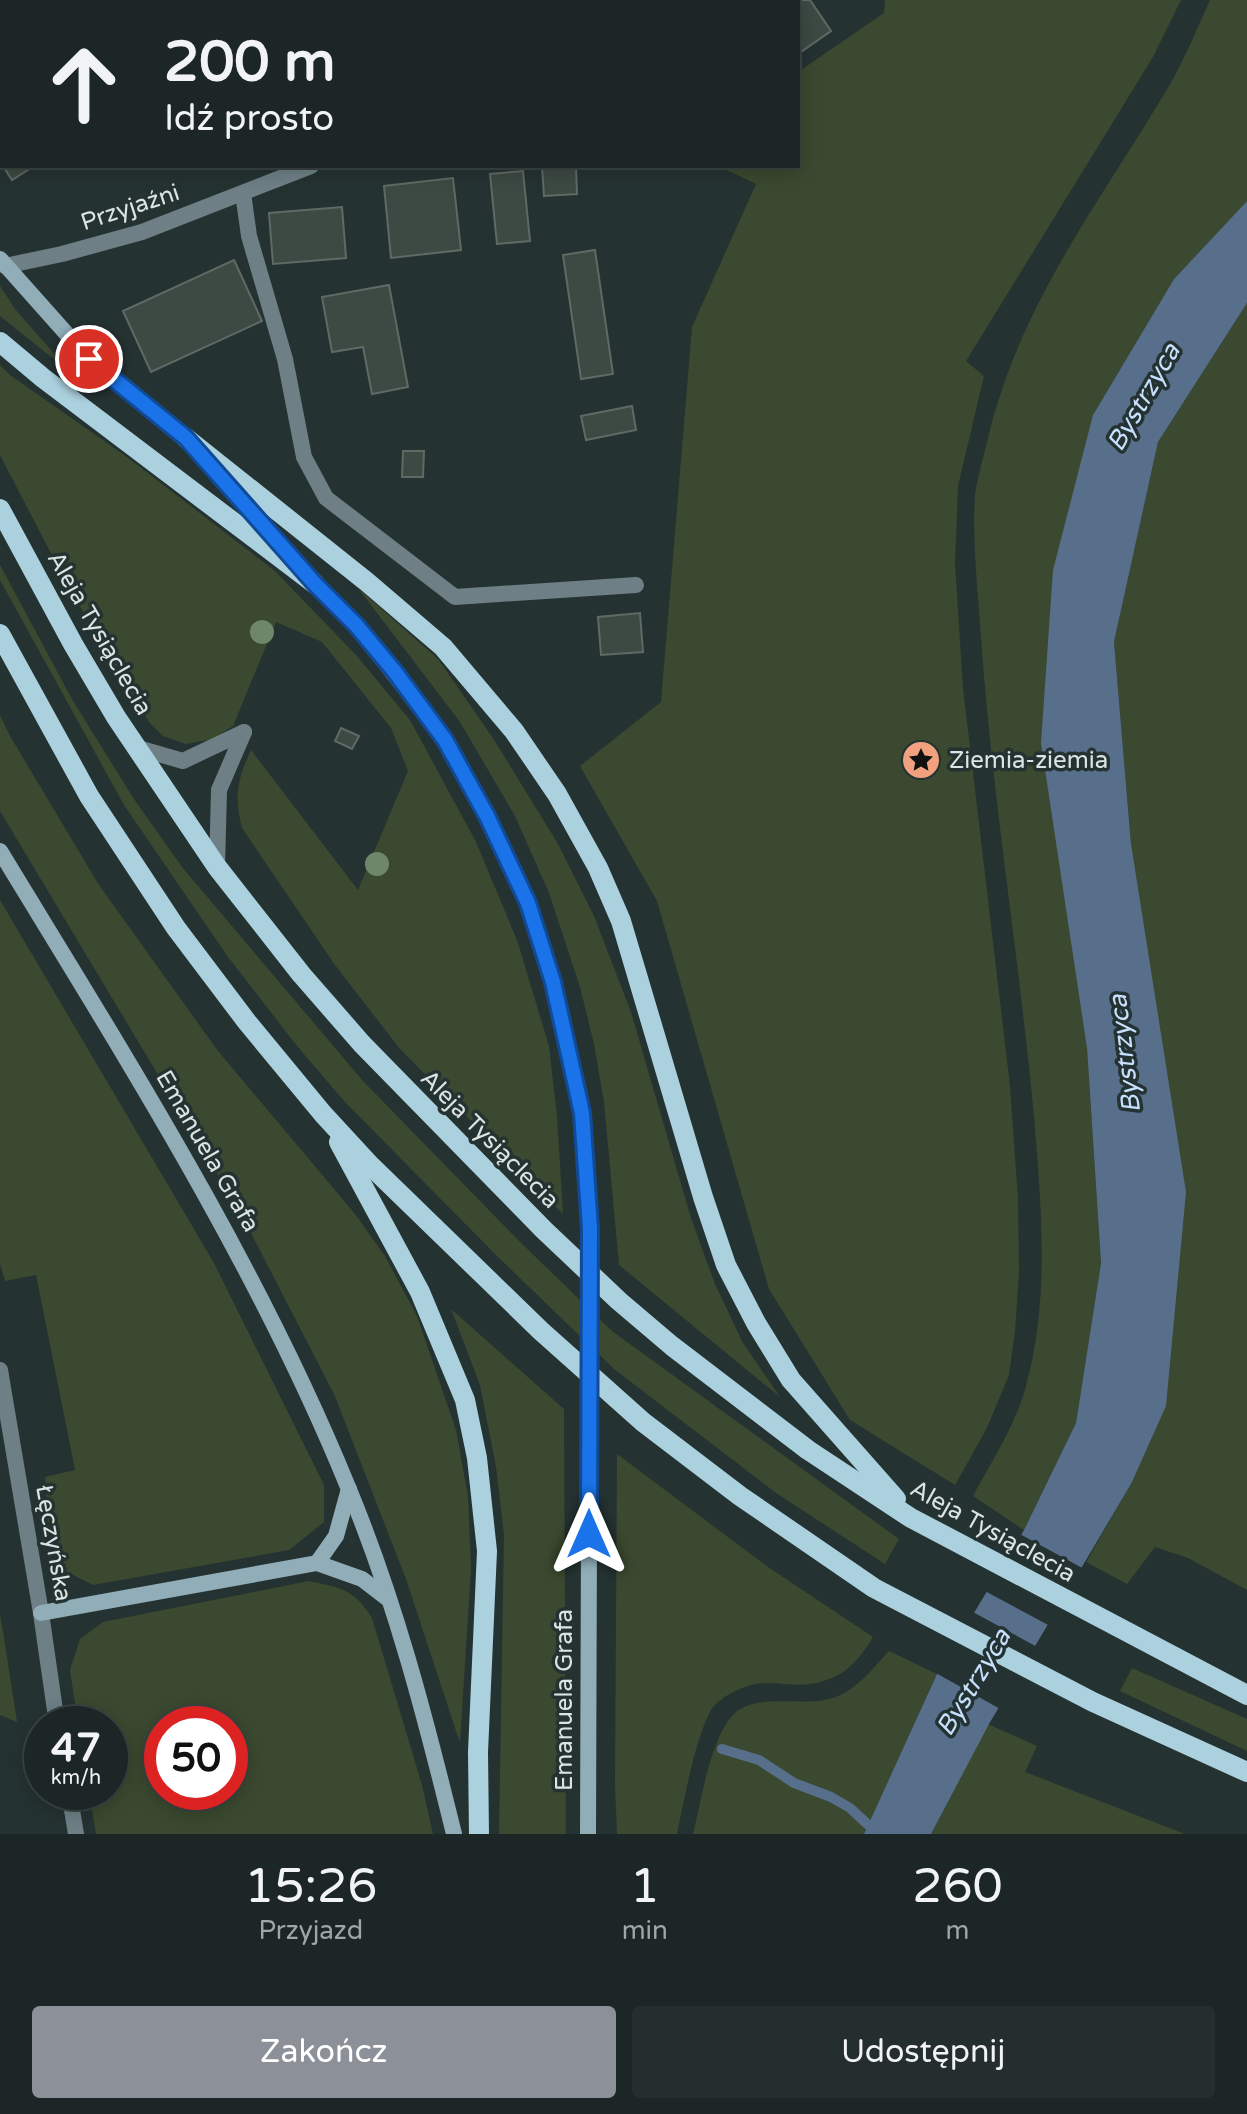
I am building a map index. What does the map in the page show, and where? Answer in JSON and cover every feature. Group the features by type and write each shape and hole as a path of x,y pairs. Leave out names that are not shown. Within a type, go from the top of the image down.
{"main road":[{"name":"Emanuela Grafa","path":"2,262 89,359 186,438 315,584 356,625 445,740 487,816 528,903 553,982 582,1113 590,1228 588,1834"},
{"path":"0,342 315,584"},
{"path":"186,438 367,582 443,647 514,731 557,794 598,868 621,921 726,1265 756,1323 791,1380 911,1518"},
{"name":"Aleja Tysiąclecia","path":"0,509 116,717 217,867 301,974 362,1044 511,1197 619,1301 740,1400 808,1450 911,1518 1247,1695"},
{"path":"0,634 89,796 134,867 247,1022 323,1114 454,1248 541,1331 643,1422 740,1496 874,1588 1093,1702 1247,1772"},
{"name":"Emanuela Grafa","path":"0,851 168,1126 226,1228 279,1331 349,1489 412,1667 454,1834"},
{"path":"323,1114 420,1292 465,1400 477,1458 487,1551 478,1752 479,1834"},
{"path":"317,1563 340,1528 349,1489"},
{"path":"41,1613 317,1563 362,1579 389,1601"}],"street":[{"name":"Przyjaźni","path":"2,262 142,232 306,168"},
{"path":"243,193 249,236 285,359 304,457 326,498 455,597 636,585"},
{"path":"138,748 183,761 244,732 219,790 217,867"},
{"name":"Łęczyńska","path":"0,1370 54,1706"},
{"path":"72,1810 76,1834"}],"green space":[{"path":"885,0 1181,0 1153,57 966,361 984,376 958,486 955,564 963,688 1010,1086 1018,1198 1019,1273 1009,1375 987,1428 955,1485 850,1420 769,1289 657,901 580,766 661,702 692,327 756,184 722,168 800,168 800,71 884,13"},
{"path":"1210,0 1247,0 1247,201 1174,279 1093,415 1087,1048 1101,1263 1076,1423 1024,1530 973,1496 1023,1397 1039,1316 1042,1249 1034,1116 986,697 975,548 975,495 1001,392 1040,300 1089,214 1169,86"},
{"path":"0,286 15,309 71,373 0,316"},
{"path":"1247,303 1247,1590 1188,1558 1155,1547 1127,1584 1086,1562 1131,1484 1131,844 1114,642 1158,442"},
{"path":"0,365 127,457 275,571 356,655 410,720 476,842 517,940 549,1046 563,1214 400,1049 335,965 242,828 238,788 251,750 358,890 408,771 391,728 322,642 276,622 233,726 213,739 186,744 163,736 149,722 70,590 0,455"},
{"path":"0,565 73,701 134,799 182,867 363,1081 612,1331 899,1539 885,1564 776,1493 614,1369 345,1102 228,957 124,805 0,580"},
{"path":"358,588 438,659 493,738 558,844 594,916 631,1012 691,1218 715,1284 743,1343 780,1397 619,1265 604,1102 594,1044 580,987 549,893 515,816 460,722"},
{"path":"0,715 99,885 218,1051 355,1214 385,1256 417,1316 456,1430 468,1496 471,1568 460,1743 406,1579 334,1394 239,1210 0,811"},
{"path":"0,900 214,1263 324,1485 324,1522 289,1550 93,1585 67,1572 50,1551 45,1477 75,1470 36,1275 5,1281 0,1264"},
{"path":"451,1309 564,1409 566,1834 499,1834 504,1535 496,1467 480,1385"},
{"path":"617,1454 768,1567 873,1637 853,1664 836,1676 800,1685 750,1685 715,1705 705,1722 695,1753 677,1834 617,1834"},
{"path":"309,1581 346,1591 359,1601 372,1618 422,1785 433,1834 96,1834 92,1810 128,1810 128,1706 75,1706 70,1670 80,1639 103,1622"},
{"path":"0,1615 2,1625 17,1722 0,1715"},
{"path":"889,1651 937,1674 864,1834 693,1834 712,1756 732,1716 741,1708 753,1704 833,1698 857,1684"},
{"path":"1132,1668 1247,1719 1247,1751 1120,1691"},
{"path":"988,1724 1037,1746 1025,1772 1185,1834 931,1834"}],"water":[{"name":"Bystrzyca","path":"1247,201 1247,303 1158,442 1114,642 1131,844 1186,1192 1166,1406 1131,1484 989,1724 931,1834 864,1834 937,1674 1024,1530 1076,1423 1101,1263 1087,1048 1041,743 1053,570 1093,415 1174,279"}],"pier":[{"path":"1018,1533 1086,1570 1052,1627 983,1590"},
{"path":"971,1611 1039,1648 1002,1710 934,1672"}],"building":[{"path":"800,0 810,0 831,31 800,53"},
{"path":"4,168 31,168 12,180"},
{"path":"542,168 576,168 577,194 544,196"},
{"path":"523,171 530,241 497,244 490,174"},
{"path":"453,178 461,250 391,258 384,186"},
{"path":"342,207 346,258 273,264 269,213"},
{"path":"595,250 613,374 581,379 563,255"},
{"path":"234,260 262,321 151,372 123,311"},
{"path":"389,285 408,387 372,394 363,347 332,352 322,297"},
{"path":"632,406 636,430 586,440 581,416"},
{"path":"403,451 424,451 423,477 402,477"},
{"path":"640,613 643,652 601,655 598,617"},
{"path":"341,728 359,736 352,749 335,741"}],"waterway":[{"path":"722,1749 759,1760 794,1783 831,1797 850,1808 878,1834"}],"place":[{"name":"Ziemia-ziemia","path":"921,760"}],"route":[{"path":"89,359 186,438 395,672 445,740 487,816 528,903 553,982 582,1113 590,1228 589,1534"}]}
